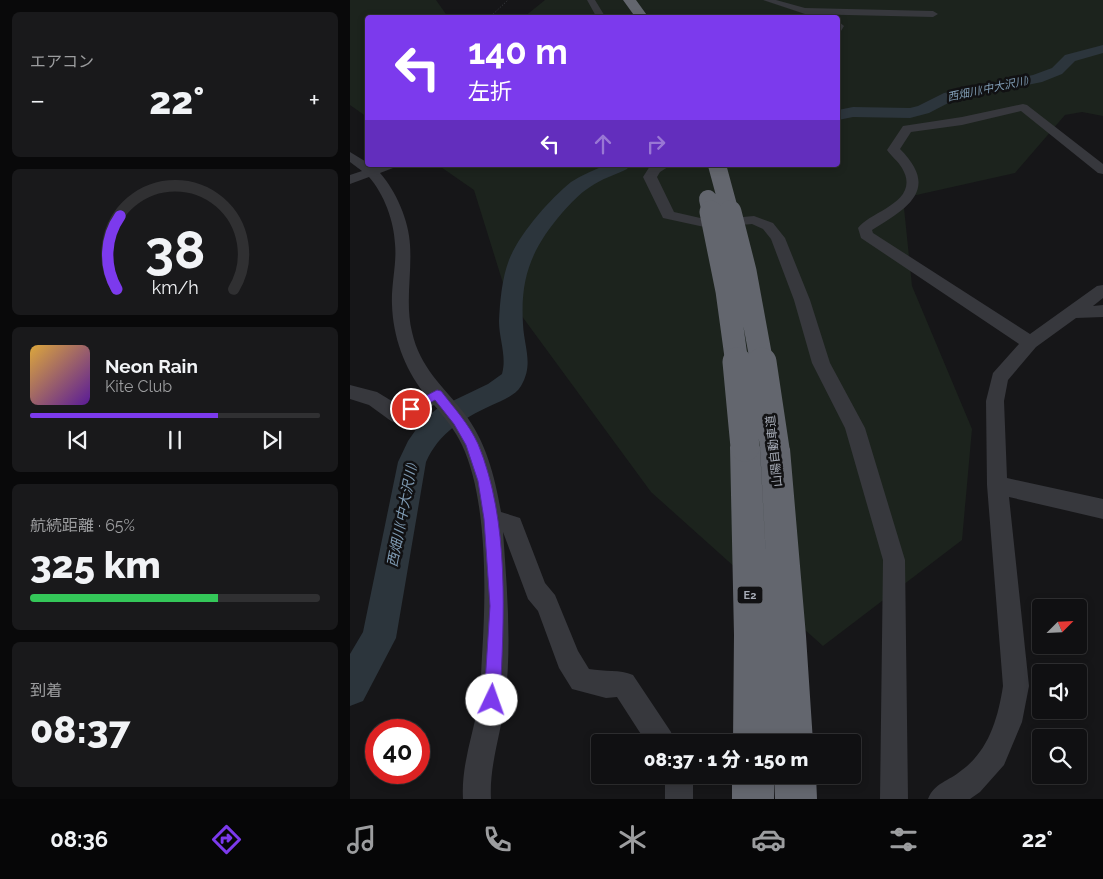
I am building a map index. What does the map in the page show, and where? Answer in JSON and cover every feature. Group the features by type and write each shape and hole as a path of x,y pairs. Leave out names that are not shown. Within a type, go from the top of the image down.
{"highway":[{"path":"616,0 627,15"},
{"path":"629,0 641,15"},
{"name":"山陽自動車道","path":"700,167 717,233 737,364 760,448 788,636 793,734"},
{"name":"山陽自動車道","path":"718,167 736,230 751,294 764,364 752,635 753,734"},
{"path":"753,784 753,799"},
{"path":"795,784 796,799"}],"street":[{"path":"590,0 600,15"},
{"path":"767,0 798,9 932,14"},
{"path":"798,9 795,11 807,15"},
{"path":"1030,343 866,235 865,228 900,207 911,189 912,176 905,163 893,150 907,129 962,121 1023,107 1103,170"},
{"path":"350,156 365,167"},
{"path":"365,167 381,182 390,198 398,220 403,244 400,304 403,332 411,356 423,379 458,420 472,444 485,481 491,519 497,606 492,700 476,781 477,799"},
{"path":"350,180 383,167"},
{"path":"660,167 655,169 650,177 668,215 708,224 754,220 768,226 778,238 802,300 821,363 855,428 894,560 894,799"},
{"path":"942,799 978,776 1000,744 1012,714 1016,686 995,456 995,401 999,378 1030,343 1103,290"},
{"path":"1071,312 1103,311"},
{"path":"350,392 371,396 398,416 440,399"},
{"path":"997,486 1103,509"},
{"path":"491,519 512,525 536,591 547,603 568,659 581,680 606,685 624,684 656,734"},
{"path":"678,784 679,799"}],"path":[{"path":"492,15 508,0"}],"shaded area":[{"path":"350,0 436,0 447,15 365,15 365,116 350,105"},
{"path":"545,0 1103,0 1103,116 1082,112 1065,115 1015,173 903,198 912,286 972,429 962,540 823,646 651,492 507,296 474,190 441,167 840,167 840,15 526,15"}],"waterway":[{"name":"西畑川(中大沢川)","path":"840,115 853,112 910,113 923,110 949,96 1037,79 1057,71 1070,58 1103,49"},
{"name":"西畑川(中大沢川)","path":"350,688 379,638 412,462 418,449 431,429 448,415 497,391 511,381 517,361 511,326 512,303 517,267 522,253 544,222 570,193 587,180 616,167"}],"route":[{"path":"411,409 437,394 458,420 472,444 485,481 491,519 497,606 492,700"}]}
